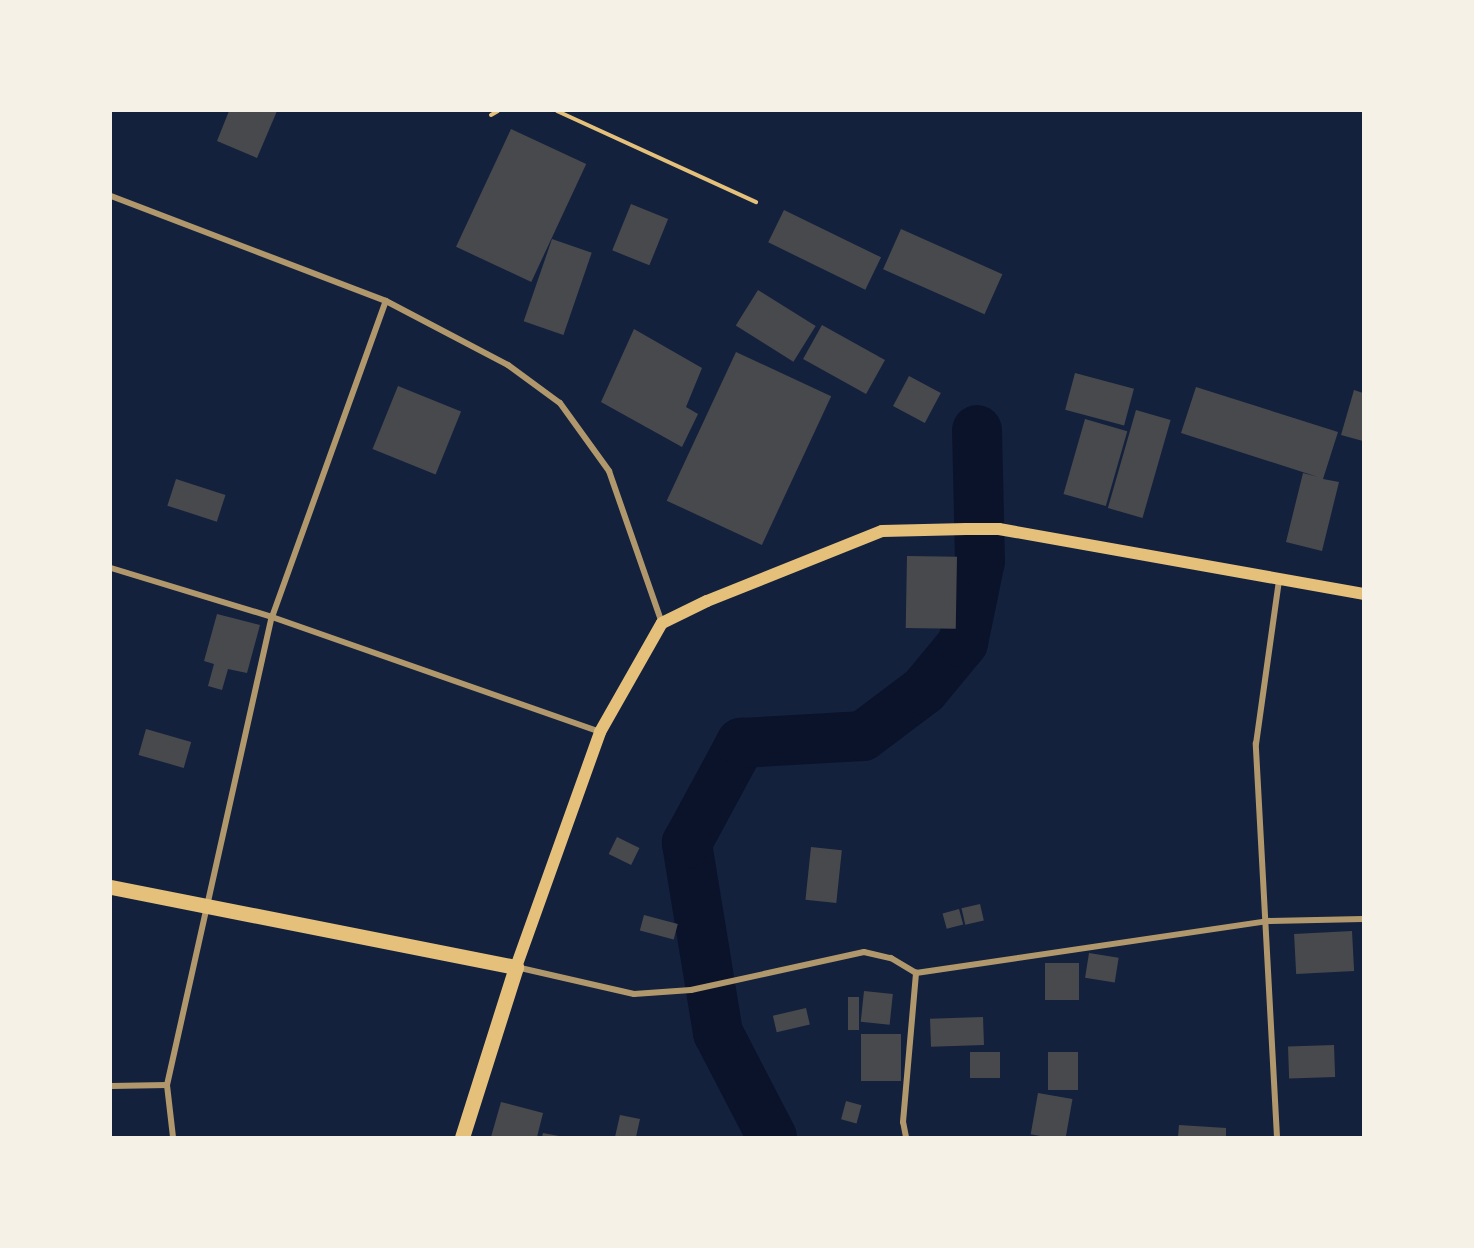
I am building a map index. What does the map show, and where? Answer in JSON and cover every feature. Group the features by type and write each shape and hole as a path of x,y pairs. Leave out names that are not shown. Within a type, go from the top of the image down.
{"main road":[{"path":"462,1137 516,967 600,732 662,623 807,557 882,531 999,529 1363,594"},
{"path":"111,887 203,909 516,967"}],"street":[{"path":"111,196 386,301 508,364 560,403 609,471 662,623"},
{"path":"173,1137 166,1085 203,909 272,617 386,301"},
{"path":"111,568 272,617 600,732"},
{"path":"1277,1137 1269,921 1256,809 1256,744 1279,580"},
{"path":"516,967 634,993 691,990 864,952 891,958 916,973 1269,921 1363,919"},
{"path":"906,1137 903,1122 916,973"},
{"path":"111,1086 166,1085"}],"path":[{"path":"491,116 498,111"},
{"path":"556,111 756,202"}],"building":[{"path":"229,111 277,111 257,158 217,141"},
{"path":"511,129 586,164 531,282 456,247"},
{"path":"631,204 668,219 649,265 612,250"},
{"path":"784,210 881,257 865,290 768,242"},
{"path":"901,229 1002,274 985,314 883,269"},
{"path":"552,239 592,253 563,335 524,321"},
{"path":"758,290 816,326 793,362 736,326"},
{"path":"822,325 885,360 866,394 803,359"},
{"path":"634,329 702,368 686,407 698,414 682,447 601,402"},
{"path":"736,352 831,396 762,545 667,501"},
{"path":"1075,373 1134,389 1124,425 1065,410"},
{"path":"909,376 941,393 925,423 893,406"},
{"path":"398,386 461,411 436,475 373,449"},
{"path":"1196,387 1338,432 1323,479 1339,482 1322,551 1286,542 1303,473 1318,477 1181,433"},
{"path":"1354,390 1363,393 1363,441 1341,435"},
{"path":"1136,410 1171,420 1142,518 1108,508"},
{"path":"1085,419 1127,431 1106,506 1064,494"},
{"path":"176,479 225,495 217,522 167,506"},
{"path":"907,556 957,557 956,629 906,628"},
{"path":"217,614 260,625 247,673 228,669 222,690 208,686 214,664 204,661"},
{"path":"146,729 191,742 184,768 139,755"},
{"path":"617,837 639,848 631,865 609,854"},
{"path":"811,847 842,850 836,903 805,900"},
{"path":"980,904 984,921 965,925 961,908"},
{"path":"959,909 963,924 947,929 943,913"},
{"path":"644,915 678,924 674,940 640,930"},
{"path":"1352,931 1354,971 1296,974 1294,934"},
{"path":"1089,953 1119,958 1115,982 1085,978"},
{"path":"1045,963 1079,963 1079,1000 1045,1000"},
{"path":"864,991 893,994 890,1025 861,1022"},
{"path":"848,997 859,997 859,1030 848,1030"},
{"path":"806,1008 810,1025 777,1032 773,1016"},
{"path":"983,1017 984,1045 931,1047 930,1019"},
{"path":"861,1034 901,1034 901,1081 861,1081"},
{"path":"1334,1045 1335,1077 1289,1079 1288,1047"},
{"path":"970,1052 1000,1052 1000,1078 970,1078"},
{"path":"1048,1052 1078,1052 1078,1090 1048,1090"},
{"path":"1038,1093 1072,1099 1066,1137 1031,1134"},
{"path":"846,1101 861,1105 857,1123 841,1119"},
{"path":"501,1102 543,1113 537,1137 491,1137"},
{"path":"620,1115 640,1119 636,1137 615,1137"},
{"path":"1179,1125 1226,1128 1226,1137 1178,1137"},
{"path":"543,1133 559,1136 559,1137 542,1137"}],"waterway":[{"path":"772,1137 718,1033 687,843 741,743 863,736 924,690 963,643 980,561 977,430"}]}
